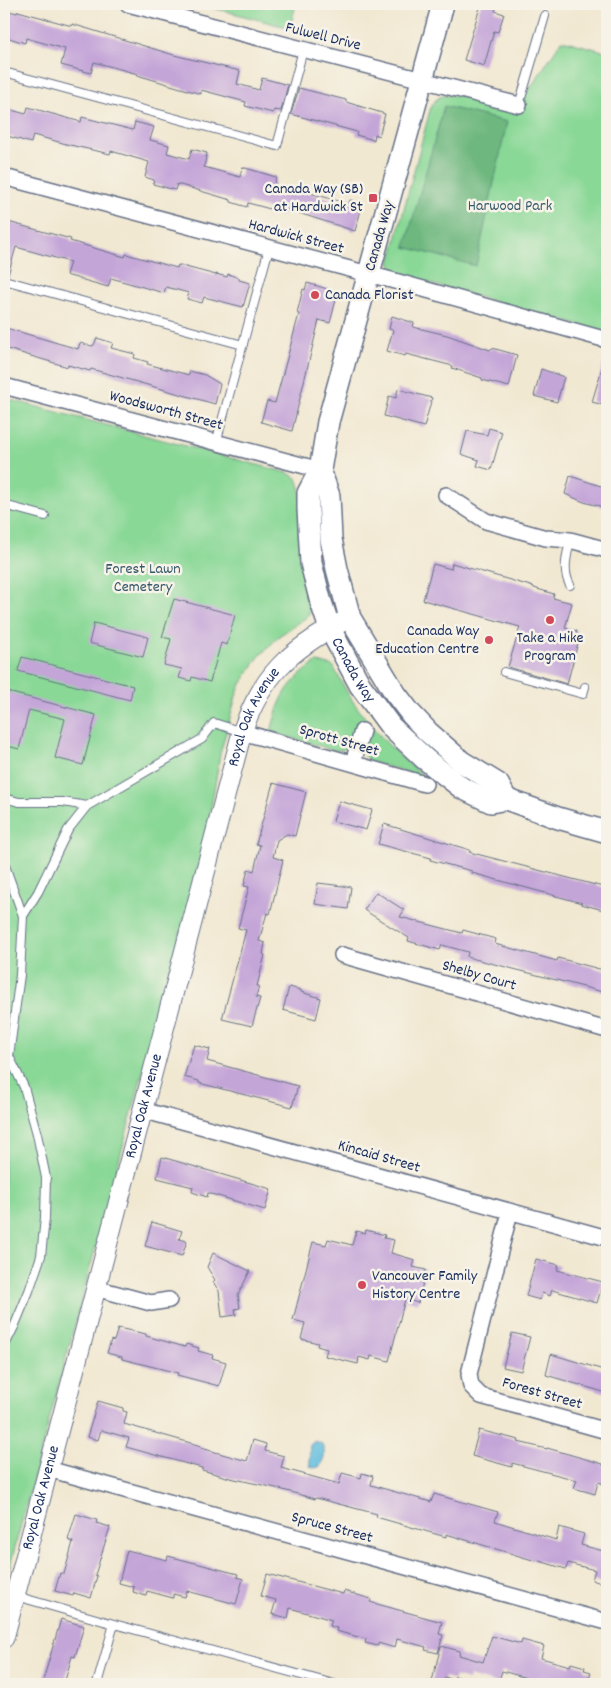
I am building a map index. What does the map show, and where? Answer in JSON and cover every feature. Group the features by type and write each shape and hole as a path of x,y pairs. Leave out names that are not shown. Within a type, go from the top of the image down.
{"main road":[{"name":"Canada Way","path":"443,4 328,422 320,470 308,493 308,537 311,563 330,629 360,685 392,727 425,759 462,788 491,802 506,799 558,818 607,832"},
{"name":"Canada Way","path":"320,470 329,496 331,538 350,618 395,693 411,714 462,762 498,784 506,799"}],"street":[{"name":"Fulwell Drive","path":"128,4 519,105"},
{"name":"Hardwick Street","path":"4,178 369,274 607,340"},
{"name":"Woodsworth Street","path":"4,386 320,470"},
{"path":"446,495 486,521 546,538 570,540 607,550"},
{"name":"Royal Oak Avenue","path":"4,1638 242,732 265,683 282,664 300,647 350,618"},
{"path":"353,763 362,731"},
{"name":"Sprott Street","path":"242,732 426,784"},
{"name":"Shelby Court","path":"342,956 607,1030"},
{"name":"Kincaid Street","path":"142,1110 607,1238"},
{"name":"Forest Street","path":"510,1212 468,1374 471,1386 482,1396 607,1431"},
{"path":"95,1288 151,1303 169,1300"},
{"name":"Spruce Street","path":"48,1469 607,1622"}],"lane":[{"path":"519,105 545,16"},
{"path":"4,72 277,146 303,50"},
{"path":"216,443 269,248"},
{"path":"4,280 243,345"},
{"path":"4,505 45,516"},
{"path":"570,540 565,576 570,585"},
{"path":"504,672 583,694 585,688"},
{"path":"23,916 38,892 68,830 88,806 202,739 214,723 242,732"},
{"path":"4,798 19,802 63,802 88,806"},
{"path":"4,863 23,916 20,975 8,1056 4,1063"},
{"path":"4,1048 24,1087 37,1134 46,1178 45,1218 41,1256 29,1291 4,1347"},
{"path":"16,1596 334,1684"},
{"path":"97,1684 114,1624"}],"green space":[{"path":"198,4 296,4 290,28"},
{"name":"Harwood Park","path":"562,40 607,52 607,333 414,279 394,269 390,262 432,104 440,97 455,95 519,105"},
{"path":"444,106 507,122 476,266 405,247"},
{"name":"Forest Lawn Cemetery","path":"4,398 288,473 297,478 300,487 313,605 307,617 279,636 258,658 241,684 236,696 220,754 208,827 201,856 4,1588"},
{"path":"317,662 333,666 352,700 368,721 395,751 425,777 371,762 365,756 364,750 350,747 337,751 271,732 281,700 291,684"}],"water":[{"path":"315,1441 322,1444 324,1459 319,1467 314,1468 310,1466 310,1445"}],"building":[{"path":"481,4 498,4 495,11 504,14 498,32 494,31 484,66 464,60"},
{"path":"9,11 17,13 18,11 72,26 72,24 174,55 240,71 237,84 259,90 262,78 288,85 281,111 274,110 273,113 245,106 246,102 201,90 201,94 94,62 91,73 61,65 65,49 26,38 25,43 9,38 9,36 4,34"},
{"path":"299,88 346,100 346,102 385,114 379,136 375,134 374,140 356,135 357,132 291,114"},
{"path":"28,107 81,122 82,117 133,130 135,122 154,127 150,140 169,145 167,153 189,159 192,149 207,153 204,167 240,177 242,167 276,177 273,189 294,195 296,189 349,204 350,200 363,203 355,231 286,209 285,213 248,203 247,207 231,202 231,200 177,184 175,190 153,184 154,180 145,177 149,162 111,151 110,154 33,135 31,143 4,135 4,108 26,114"},
{"path":"8,222 71,239 70,241 125,257 126,254 177,268 178,265 227,277 228,274 250,283 243,307 204,297 202,303 187,299 189,293 166,287 164,293 111,278 108,287 66,275 70,262 16,247 8,275 4,274 4,223 8,224"},
{"path":"307,283 338,292 330,323 319,320 292,431 261,422 267,401 275,403 299,314 297,313 303,289 305,290"},
{"path":"392,316 414,323 413,327 447,335 490,350 492,348 517,355 509,387 482,380 482,378 452,368 453,366 387,351 393,330 389,329"},
{"path":"6,328 78,349 80,343 94,345 97,338 113,343 111,348 135,354 134,358 148,362 147,364 189,375 190,371 205,375 220,384 215,404 91,369 90,371 68,365 68,367 4,348"},
{"path":"604,361 607,362 607,406 592,402"},
{"path":"541,369 564,377 557,402 534,396"},
{"path":"398,389 432,398 424,427 384,416 389,396 396,398"},
{"path":"489,428 502,432 491,470 477,466 479,460 461,454 467,431 487,435"},
{"path":"570,476 607,488 607,508 584,502 565,494"},
{"path":"452,563 534,587 554,594 553,598 572,603 565,628 577,631 575,638 579,639 567,684 508,667 520,627 423,600 433,564 451,569"},
{"path":"174,599 235,615 227,645 221,643 210,682 192,677 191,681 179,678 182,669 164,665 171,639 162,637"},
{"path":"94,623 148,637 143,657 89,643"},
{"path":"22,657 133,686 130,700 18,671"},
{"path":"4,691 96,715 83,765 55,758 65,719 29,710 19,749 4,745"},
{"path":"273,783 306,792 295,836 287,834 277,840 273,857 283,860 270,914 267,913 259,941 265,943 263,954 265,955 257,986 259,986 256,997 260,998 252,1026 222,1019 246,930 238,928 249,887 244,886 248,869 254,871 260,845 256,844"},
{"path":"339,801 372,810 366,830 333,821"},
{"path":"384,824 470,850 469,852 607,888 607,911 378,844"},
{"path":"318,883 351,887 348,909 315,904"},
{"path":"376,892 404,910 400,917 462,933 463,930 496,939 495,944 557,961 558,958 607,971 607,993 467,957 468,952 442,945 440,950 408,941 409,938 364,910"},
{"path":"289,987 321,998 316,1019 283,1010"},
{"path":"194,1045 210,1049 207,1061 298,1086 292,1107 199,1083 199,1081 184,1077"},
{"path":"162,1157 271,1189 265,1210 208,1193 207,1197 192,1192 193,1187 157,1178"},
{"path":"152,1222 182,1231 179,1239 187,1241 182,1256 145,1246"},
{"name":"Vancouver Family History Centre","path":"366,1230 385,1235 384,1238 394,1240 391,1253 415,1260 413,1267 426,1270 418,1303 405,1299 389,1361 371,1356 370,1360 359,1357 358,1364 325,1356 327,1349 317,1346 318,1343 301,1339 305,1323 293,1320 313,1242 326,1245 328,1239 352,1245 356,1231 365,1233"},
{"path":"213,1253 250,1271 238,1295 240,1308 235,1309 236,1315 222,1317 219,1291 207,1267"},
{"path":"536,1259 559,1265 557,1270 603,1282 597,1303 552,1290 550,1296 542,1293 540,1300 526,1296"},
{"path":"118,1328 146,1334 146,1336 185,1347 186,1344 199,1348 198,1351 213,1355 212,1358 226,1362 219,1386 177,1375 178,1373 122,1359 122,1357 107,1353 111,1340 114,1341"},
{"path":"512,1333 530,1337 521,1371 503,1367"},
{"path":"551,1354 607,1371 607,1393 546,1375"},
{"path":"98,1401 123,1408 123,1411 127,1412 124,1424 247,1461 253,1440 266,1444 265,1451 284,1456 281,1468 339,1484 342,1473 361,1478 362,1473 373,1476 371,1485 431,1502 434,1494 498,1512 495,1521 556,1540 559,1527 584,1534 581,1545 607,1552 607,1585 592,1580 595,1570 568,1563 566,1569 446,1534 446,1537 376,1517 377,1514 230,1478 202,1470 202,1468 126,1447 129,1438 101,1430 98,1440 87,1437"},
{"path":"479,1430 603,1464 603,1466 607,1467 607,1485 598,1482 595,1494 574,1488 577,1480 512,1463 512,1467 472,1456"},
{"path":"76,1514 97,1520 96,1523 110,1527 95,1575 97,1576 91,1598 74,1593 73,1596 55,1591 60,1573 64,1574 73,1542 68,1540"},
{"path":"127,1550 167,1560 168,1556 238,1574 237,1577 243,1579 236,1604 187,1591 185,1597 173,1594 173,1598 147,1591 146,1596 133,1592 134,1587 119,1583"},
{"path":"267,1574 343,1594 344,1591 371,1599 370,1602 442,1622 439,1634 443,1635 438,1653 425,1650 426,1647 397,1639 395,1648 378,1643 378,1646 365,1643 366,1639 336,1631 337,1628 330,1626 332,1620 290,1608 288,1618 272,1614 276,1600 261,1596"},
{"path":"61,1619 84,1626 75,1657 72,1656 64,1684 42,1684"},
{"path":"492,1636 521,1644 522,1640 544,1646 541,1658 570,1666 571,1663 585,1667 584,1670 591,1672 587,1684 548,1684 502,1671 498,1684 469,1676 468,1680 455,1676 454,1680 445,1677 443,1684 432,1681 441,1646 460,1651 459,1655 483,1662"}],"place":[{"name":"Canada Way (SB) at Hardwick St","path":"373,198"},
{"name":"Canada Florist","path":"315,295"},
{"name":"Take a Hike Program","path":"550,620"},
{"name":"Canada Way Education Centre","path":"489,640"},
{"name":"Vancouver Family History Centre","path":"362,1285"}]}
